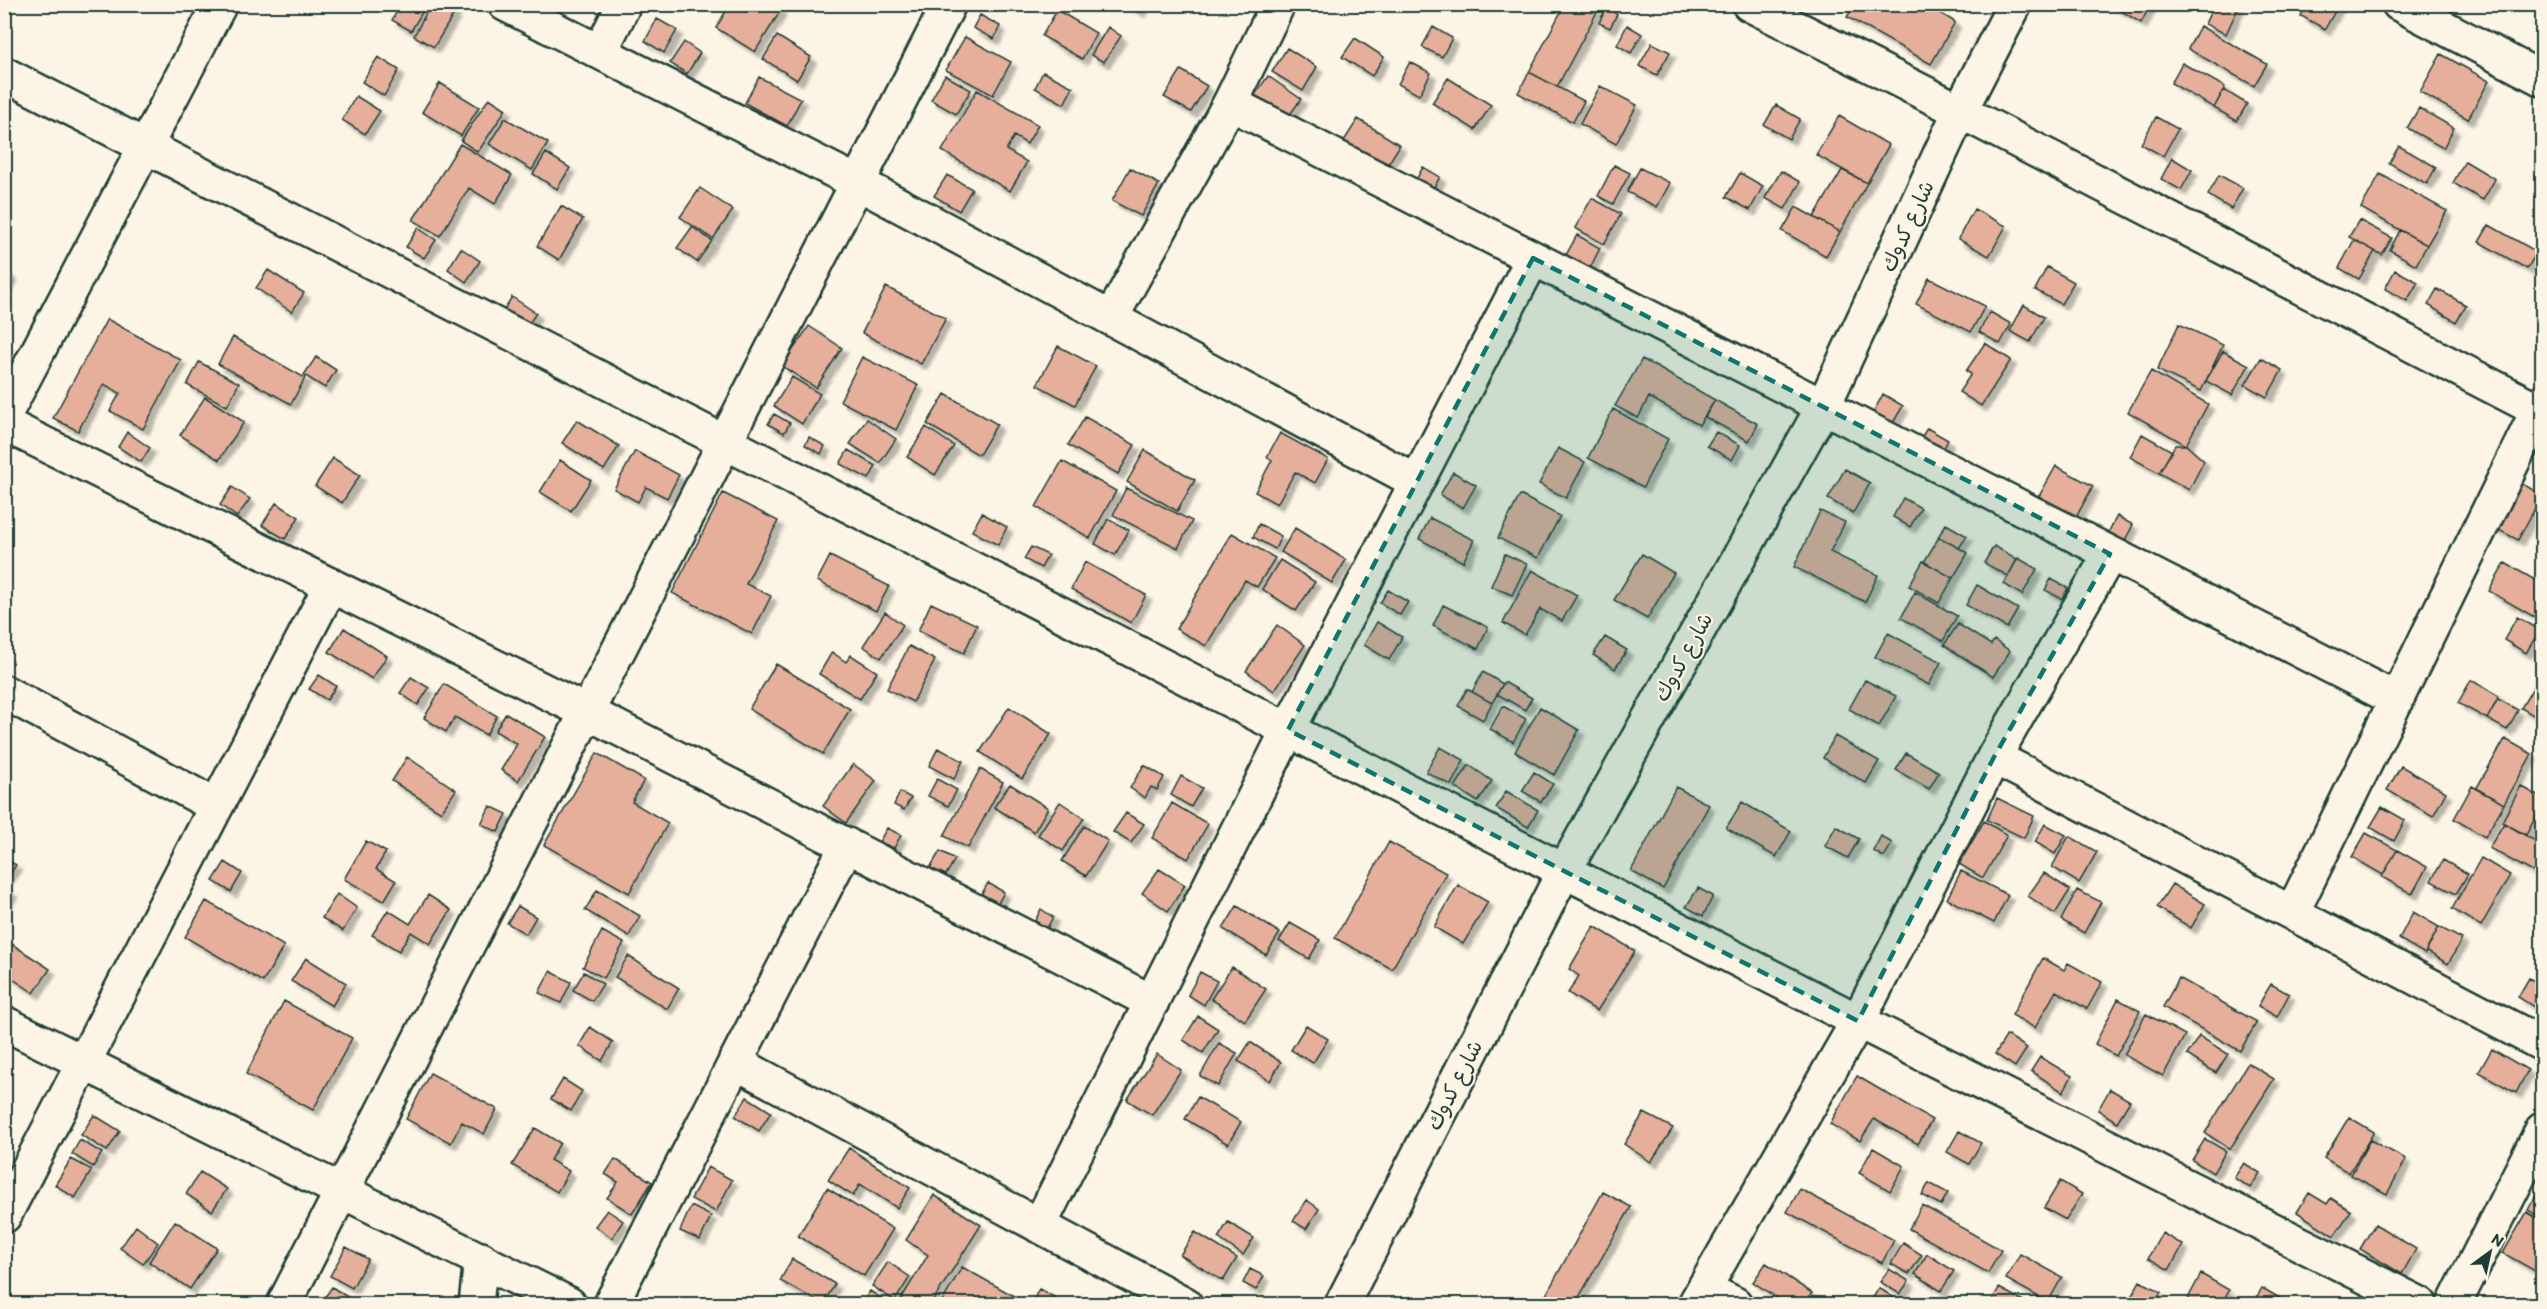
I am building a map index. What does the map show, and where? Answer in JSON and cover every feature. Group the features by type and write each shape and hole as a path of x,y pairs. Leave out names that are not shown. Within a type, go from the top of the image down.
{"street":[{"path":"4,416 220,4"},
{"path":"505,4 858,183 1417,482"},
{"path":"600,52 624,4"},
{"path":"284,1305 949,4"},
{"path":"1111,318 1230,103 1278,4"},
{"path":"1749,4 2541,408 2292,913"},
{"name":"شارع كدوك","path":"1342,1305 1564,871 1823,407 1960,111 2015,4"},
{"path":"2399,4 2542,79"},
{"path":"4,74 1858,1021 2420,1305"},
{"path":"1230,103 2397,700"},
{"path":"1039,1226 1288,730 1533,258"},
{"path":"4,424 587,712 1152,1002"},
{"path":"1735,1305 1700,1297 1858,1021 1994,757 2110,554"},
{"path":"4,1216 331,585"},
{"path":"4,692 216,806"},
{"path":"1994,757 2542,1044"},
{"path":"610,1305 847,845"},
{"path":"4,1023 569,1305"},
{"path":"735,1062 1185,1305"},
{"path":"2454,1305 2542,1130"},
{"path":"476,1305 481,1260"}],"highlighted area":[{"path":"1533,258 2110,554 1994,757 1858,1021 1288,730"}],"building":[{"path":"401,4 427,4 411,31 392,20"},
{"path":"431,4 443,4 455,12 434,47 414,36"},
{"path":"730,4 771,4 781,10 755,52 716,28"},
{"path":"1127,4 1144,4 1140,12"},
{"path":"1565,4 1587,4 1598,10 1557,87 1529,72"},
{"path":"1855,4 1925,4 1955,22 1931,64 1847,17"},
{"path":"2110,4 2151,4 2141,23"},
{"path":"2214,4 2239,6 2226,34 2205,24"},
{"path":"2307,4 2339,4 2325,29 2301,16"},
{"path":"1606,8 1617,14 1610,28 1599,23"},
{"path":"1057,10 1096,33 1082,59 1042,36"},
{"path":"980,15 1000,26 994,39 973,28"},
{"path":"657,19 677,30 664,53 645,41"},
{"path":"1627,25 1642,34 1631,53 1617,45"},
{"path":"2200,26 2267,64 2254,86 2188,49"},
{"path":"1108,27 1121,36 1104,62 1091,55"},
{"path":"1433,27 1452,38 1442,57 1422,47"},
{"path":"777,36 811,57 797,80 763,59"},
{"path":"965,37 1011,62 993,95 946,70"},
{"path":"1355,38 1384,57 1372,76 1342,57"},
{"path":"684,42 700,53 687,74 670,63"},
{"path":"1652,43 1670,52 1657,75 1639,66"},
{"path":"1287,48 1317,67 1303,91 1272,72"},
{"path":"2441,54 2489,81 2468,119 2420,92"},
{"path":"378,57 399,70 384,96 362,82"},
{"path":"1410,62 1431,73 1419,95 1398,84"},
{"path":"2182,63 2225,87 2214,108 2171,83"},
{"path":"1181,70 1207,86 1191,112 1164,97"},
{"path":"1043,72 1073,87 1064,104 1035,88"},
{"path":"1529,72 1584,101 1573,122 1518,93"},
{"path":"945,75 971,90 956,114 931,100"},
{"path":"1268,76 1301,99 1287,119 1254,96"},
{"path":"759,77 801,99 787,126 745,103"},
{"path":"1448,78 1491,105 1475,130 1432,103"},
{"path":"440,83 479,107 461,136 422,112"},
{"path":"1600,86 1637,105 1616,144 1580,124"},
{"path":"977,90 1038,125 1027,144 1014,136 1006,150 1027,162 1010,191 942,151"},
{"path":"2224,90 2247,104 2237,121 2214,108"},
{"path":"356,96 380,111 365,134 342,120"},
{"path":"489,98 506,109 478,152 461,141"},
{"path":"1776,105 1800,119 1789,139 1764,125"},
{"path":"2419,108 2454,128 2443,148 2407,128"},
{"path":"1839,116 1889,145 1867,183 1816,155"},
{"path":"2156,117 2178,129 2163,156 2141,144"},
{"path":"505,118 548,143 532,170 489,144"},
{"path":"1358,119 1400,145 1382,174 1340,147"},
{"path":"460,144 512,175 495,204 469,188 440,236 413,220"},
{"path":"2399,146 2436,167 2427,184 2389,163"},
{"path":"546,153 570,168 557,189 533,174"},
{"path":"2172,158 2192,170 2181,190 2161,179"},
{"path":"2465,161 2495,179 2483,200 2453,183"},
{"path":"1614,165 1630,173 1613,204 1598,196"},
{"path":"1423,167 1440,177 1433,189 1416,180"},
{"path":"1130,168 1159,184 1141,216 1112,201"},
{"path":"1640,168 1670,183 1657,207 1627,192"},
{"path":"1842,170 1867,183 1840,232 1814,217"},
{"path":"1781,171 1800,182 1785,209 1765,198"},
{"path":"1740,173 1763,186 1750,210 1726,197"},
{"path":"2380,174 2447,211 2427,245 2361,208"},
{"path":"947,175 972,189 959,211 934,196"},
{"path":"2219,175 2243,188 2231,209 2208,195"},
{"path":"700,188 733,210 713,239 680,217"},
{"path":"1592,198 1621,214 1604,244 1575,228"},
{"path":"561,206 583,219 559,260 537,246"},
{"path":"1796,207 1840,232 1826,256 1782,231"},
{"path":"1974,209 2006,226 1989,256 1958,239"},
{"path":"2359,220 2392,238 2382,255 2349,237"},
{"path":"2489,225 2537,252 2527,269 2479,242"},
{"path":"692,227 712,241 697,262 677,248"},
{"path":"418,228 436,240 424,258 406,247"},
{"path":"2400,230 2427,245 2416,265 2390,250"},
{"path":"1577,235 1600,248 1589,270 1565,257"},
{"path":"2354,240 2375,251 2359,279 2339,268"},
{"path":"461,248 480,261 466,282 448,269"},
{"path":"2047,267 2074,282 2061,304 2035,290"},
{"path":"268,270 304,293 292,312 256,288"},
{"path":"2395,270 2418,282 2407,301 2385,289"},
{"path":"4,271 12,275 4,288"},
{"path":"1929,278 1985,306 1971,332 1916,304"},
{"path":"886,287 946,318 921,364 862,333"},
{"path":"2437,289 2466,305 2456,322 2428,305"},
{"path":"512,297 536,313 526,328 502,312"},
{"path":"2024,305 2044,317 2030,342 2010,331"},
{"path":"1990,312 2011,324 2000,344 1979,332"},
{"path":"107,319 181,360 143,429 110,411 120,393 104,384 78,431 53,418"},
{"path":"2179,324 2223,345 2201,391 2157,370"},
{"path":"809,326 842,348 816,388 782,366"},
{"path":"233,337 305,378 291,404 218,364"},
{"path":"1985,343 2011,360 1981,406 1959,392 1971,374 1966,371"},
{"path":"1058,346 1096,366 1075,405 1037,385"},
{"path":"2223,351 2249,365 2232,395 2206,381"},
{"path":"316,357 336,370 325,388 304,375"},
{"path":"862,357 918,385 896,430 840,401"},
{"path":"2261,358 2282,370 2267,397 2245,385"},
{"path":"1642,359 1715,400 1699,425 1649,397 1638,418 1615,406"},
{"path":"199,362 239,383 227,406 187,385"},
{"path":"2151,371 2208,404 2186,445 2128,412"},
{"path":"792,377 820,394 802,424 774,406"},
{"path":"945,394 997,424 979,455 927,424"},
{"path":"1883,394 1903,406 1890,428 1871,417"},
{"path":"205,397 244,422 219,460 180,435"},
{"path":"1715,400 1758,424 1749,441 1705,417"},
{"path":"1613,409 1668,439 1643,487 1588,458"},
{"path":"774,414 790,423 784,433 768,424"},
{"path":"1085,417 1135,445 1118,474 1068,445"},
{"path":"867,419 896,439 880,463 850,444"},
{"path":"577,420 619,446 604,470 562,443"},
{"path":"926,427 954,446 935,475 907,457"},
{"path":"1927,428 1948,440 1939,457 1917,445"},
{"path":"127,432 150,448 141,462 118,447"},
{"path":"1716,432 1740,445 1732,460 1707,446"},
{"path":"1280,433 1328,459 1315,483 1295,472 1277,504 1255,492 1272,460 1267,457"},
{"path":"2142,434 2172,451 2159,473 2130,457"},
{"path":"809,437 825,446 821,454 805,445"},
{"path":"2175,445 2186,445 2204,461 2189,490 2159,473"},
{"path":"1558,448 1585,462 1566,498 1539,484"},
{"path":"848,450 876,466 869,479 840,464"},
{"path":"1145,450 1195,480 1177,511 1127,482"},
{"path":"635,451 679,475 667,498 646,487 638,502 614,489"},
{"path":"333,458 360,475 342,503 315,486"},
{"path":"560,460 591,480 571,511 540,492"},
{"path":"1062,461 1116,491 1090,538 1036,507"},
{"path":"2056,466 2093,486 2075,519 2038,498"},
{"path":"1845,469 1870,483 1853,513 1828,499"},
{"path":"1453,472 1476,485 1463,508 1440,495"},
{"path":"2514,479 2542,495 2518,540 2489,525"},
{"path":"232,487 250,499 237,517 220,505"},
{"path":"1126,488 1192,521 1178,548 1113,515"},
{"path":"723,493 778,521 746,584 771,596 752,634 672,593"},
{"path":"1520,495 1560,516 1538,558 1498,538"},
{"path":"1903,498 1921,508 1910,527 1893,517"},
{"path":"276,503 299,517 285,539 262,525"},
{"path":"1820,511 1845,522 1830,552 1878,575 1865,602 1794,567"},
{"path":"982,513 1007,527 998,545 972,531"},
{"path":"2117,516 2133,525 2124,542 2108,533"},
{"path":"1430,518 1474,540 1463,562 1419,539"},
{"path":"1108,519 1129,530 1115,555 1095,544"},
{"path":"1259,524 1281,536 1275,549 1253,537"},
{"path":"1946,524 1967,536 1959,548 1938,537"},
{"path":"1295,528 1346,560 1332,583 1281,552"},
{"path":"1232,533 1275,558 1257,587 1245,580 1206,646 1176,629"},
{"path":"1939,537 1968,553 1953,578 1924,562"},
{"path":"1994,546 2017,559 2008,576 1984,563"},
{"path":"1031,547 1048,555 1041,568 1024,559"},
{"path":"1505,554 1527,564 1512,595 1491,586"},
{"path":"1642,554 1674,573 1647,619 1614,600"},
{"path":"830,556 889,586 876,611 817,581"},
{"path":"2018,558 2037,569 2022,595 2004,584"},
{"path":"1280,560 1315,582 1296,611 1262,589"},
{"path":"1923,561 1953,578 1939,603 1909,586"},
{"path":"1085,562 1146,595 1131,623 1071,589"},
{"path":"2505,563 2542,584 2542,606 2536,618 2489,591"},
{"path":"1532,570 1577,595 1562,621 1540,609 1525,635 1503,623"},
{"path":"2051,579 2068,588 2062,599 2045,590"},
{"path":"1977,585 2018,609 2007,628 1966,605"},
{"path":"1388,590 1408,602 1400,615 1380,603"},
{"path":"1915,592 1957,616 1943,641 1901,618"},
{"path":"931,603 977,625 964,653 918,631"},
{"path":"1443,605 1488,627 1478,649 1433,626"},
{"path":"885,612 903,625 881,658 863,646"},
{"path":"2517,617 2540,630 2526,653 2504,640"},
{"path":"1377,622 1402,637 1389,660 1364,645"},
{"path":"1958,624 1991,645 1994,640 2010,651 1993,677 1944,645"},
{"path":"1277,625 1305,645 1274,691 1246,671"},
{"path":"344,628 387,656 372,679 329,652"},
{"path":"1888,633 1941,662 1929,685 1875,657"},
{"path":"1605,637 1627,650 1615,669 1593,655"},
{"path":"909,646 935,660 913,702 887,689"},
{"path":"832,652 846,662 851,655 877,672 860,699 819,674"},
{"path":"776,664 850,709 823,754 749,709"},
{"path":"2542,670 2542,691 2534,686"},
{"path":"1483,672 1503,684 1492,703 1472,692"},
{"path":"319,675 336,686 327,700 309,689"},
{"path":"411,677 429,688 418,705 400,693"},
{"path":"1865,680 1896,696 1879,726 1849,709"},
{"path":"2471,680 2499,696 2487,719 2458,703"},
{"path":"1504,682 1532,698 1525,710 1497,694"},
{"path":"444,684 497,716 486,735 455,717 446,732 424,718"},
{"path":"2534,686 2542,691 2542,720 2521,708"},
{"path":"1467,689 1492,703 1483,720 1458,706"},
{"path":"2498,699 2518,710 2507,730 2487,719"},
{"path":"1503,706 1526,719 1513,742 1490,729"},
{"path":"1009,707 1051,734 1022,779 980,752"},
{"path":"1540,707 1579,730 1554,775 1515,752"},
{"path":"506,713 545,737 518,781 501,770 517,744 495,731"},
{"path":"1835,736 1879,761 1866,783 1823,758"},
{"path":"2505,739 2532,754 2504,804 2476,789"},
{"path":"1440,747 1464,760 1451,785 1426,772"},
{"path":"938,748 963,761 954,779 929,766"},
{"path":"597,753 644,780 632,802 668,823 629,893 544,845"},
{"path":"1906,753 1939,772 1929,789 1896,770"},
{"path":"407,757 456,790 441,812 392,781"},
{"path":"853,764 876,781 846,823 823,806"},
{"path":"1144,765 1164,777 1157,790 1151,787 1145,798 1130,788"},
{"path":"1469,765 1492,781 1478,802 1455,787"},
{"path":"2401,766 2446,792 2433,816 2387,790"},
{"path":"980,769 1003,782 968,848 944,836"},
{"path":"1534,772 1553,784 1541,802 1522,791"},
{"path":"1181,776 1202,788 1191,807 1171,795"},
{"path":"937,779 957,790 948,806 928,796"},
{"path":"1010,784 1048,808 1034,832 994,807"},
{"path":"2472,786 2504,804 2485,837 2454,819"},
{"path":"2521,786 2542,798 2542,805 2526,835 2502,822"},
{"path":"1676,787 1709,805 1663,889 1631,871"},
{"path":"1506,791 1538,810 1528,827 1496,808"},
{"path":"900,792 911,798 904,810 894,805"},
{"path":"1997,798 2034,816 2024,838 1987,820"},
{"path":"1060,802 1084,818 1063,851 1038,835"},
{"path":"1742,802 1791,831 1776,857 1726,828"},
{"path":"1172,803 1208,824 1188,859 1152,838"},
{"path":"490,806 507,814 498,832 481,824"},
{"path":"2382,807 2405,820 2394,841 2370,827"},
{"path":"1126,813 1144,824 1131,843 1113,832"},
{"path":"1984,821 2007,835 1983,878 1959,864"},
{"path":"2504,823 2542,845 2542,877 2489,848"},
{"path":"2045,824 2066,835 2055,854 2035,842"},
{"path":"1084,826 1108,841 1086,876 1062,861"},
{"path":"1836,826 1859,839 1848,858 1825,846"},
{"path":"887,828 901,835 894,848 879,842"},
{"path":"2366,833 2397,850 2383,875 2352,857"},
{"path":"1881,836 1892,843 1884,857 1873,851"},
{"path":"2069,836 2097,852 2079,883 2052,867"},
{"path":"366,841 386,852 376,869 396,881 384,901 344,879"},
{"path":"1389,842 1446,873 1392,969 1335,938"},
{"path":"2397,850 2427,867 2412,894 2382,877"},
{"path":"940,851 955,859 946,875 930,868"},
{"path":"4,858 16,865 4,883"},
{"path":"2481,858 2510,875 2481,926 2452,909"},
{"path":"2443,860 2468,874 2456,894 2431,881"},
{"path":"225,862 242,873 231,892 213,881"},
{"path":"1159,869 1185,885 1168,911 1142,893"},
{"path":"1961,871 2008,895 1994,923 1947,899"},
{"path":"2044,873 2070,890 2055,914 2028,896"},
{"path":"988,883 1004,892 996,907 980,897"},
{"path":"2172,884 2205,904 2191,928 2157,907"},
{"path":"1458,885 1488,902 1463,944 1434,927"},
{"path":"4,887 12,892 4,904"},
{"path":"1698,888 1713,896 1703,916 1686,907"},
{"path":"597,890 640,916 629,936 585,910"},
{"path":"2077,890 2101,902 2084,933 2061,920"},
{"path":"337,894 357,908 343,931 322,918"},
{"path":"428,895 451,910 430,944 411,932 399,951 372,935 388,910 410,924"},
{"path":"206,901 284,946 263,982 185,937"},
{"path":"518,906 536,917 526,934 507,923"},
{"path":"1237,906 1280,933 1266,955 1223,929"},
{"path":"1041,909 1053,917 1047,928 1035,921"},
{"path":"2413,912 2439,927 2425,954 2399,939"},
{"path":"1290,923 1320,940 1309,959 1279,941"},
{"path":"1594,926 1635,951 1597,1011 1568,993 1579,976 1569,969"},
{"path":"2439,927 2462,939 2448,964 2426,951"},
{"path":"602,931 624,943 604,978 583,967"},
{"path":"4,939 50,969 34,993 4,973"},
{"path":"628,956 679,988 667,1009 615,977"},
{"path":"306,958 346,983 332,1006 291,981"},
{"path":"2043,958 2064,970 2068,963 2102,982 2087,1009 2056,991 2035,1028 2012,1015"},
{"path":"1232,967 1266,989 1245,1021 1211,999"},
{"path":"550,971 571,982 561,1003 539,993"},
{"path":"584,972 603,984 592,1001 573,990"},
{"path":"1200,972 1217,981 1204,1005 1188,995"},
{"path":"2179,978 2257,1022 2240,1051 2163,1007"},
{"path":"2529,978 2542,986 2542,992 2534,1007 2518,997"},
{"path":"2271,984 2289,994 2277,1017 2258,1006"},
{"path":"2118,999 2140,1011 2116,1056 2095,1044"},
{"path":"284,1001 352,1038 313,1110 246,1074"},
{"path":"2146,1014 2185,1035 2163,1076 2124,1055"},
{"path":"1198,1016 1218,1029 1203,1053 1183,1040"},
{"path":"1306,1025 1328,1039 1313,1063 1291,1050"},
{"path":"590,1027 613,1042 602,1061 579,1046"},
{"path":"2007,1035 2027,1048 2015,1067 1995,1054"},
{"path":"2199,1036 2228,1054 2216,1073 2187,1055"},
{"path":"1250,1042 1281,1062 1270,1081 1238,1061"},
{"path":"1219,1043 1237,1053 1218,1086 1200,1076"},
{"path":"2492,1049 2528,1070 2516,1093 2479,1072"},
{"path":"1157,1054 1181,1070 1152,1115 1127,1100"},
{"path":"2040,1057 2072,1076 2063,1092 2031,1071"},
{"path":"2248,1063 2274,1079 2230,1149 2205,1133"},
{"path":"430,1073 497,1109 484,1134 462,1122 451,1143 406,1119"},
{"path":"1857,1076 1932,1120 1918,1144 1874,1119 1860,1141 1830,1124"},
{"path":"563,1079 582,1091 571,1111 551,1099"},
{"path":"2110,1089 2130,1101 2117,1122 2098,1110"},
{"path":"747,1097 771,1112 759,1131 735,1116"},
{"path":"1198,1097 1241,1122 1228,1144 1185,1119"},
{"path":"1644,1113 1673,1128 1651,1162 1624,1144"},
{"path":"94,1115 120,1131 107,1151 81,1135"},
{"path":"2349,1117 2374,1132 2349,1173 2324,1158"},
{"path":"535,1128 560,1143 550,1160 569,1171 557,1192 512,1165"},
{"path":"1959,1131 1981,1143 1969,1164 1947,1152"},
{"path":"2205,1139 2226,1151 2213,1173 2192,1160"},
{"path":"80,1140 102,1153 93,1167 72,1154"},
{"path":"2370,1140 2406,1159 2387,1194 2351,1175"},
{"path":"849,1148 910,1188 897,1208 860,1184 853,1196 828,1180"},
{"path":"1873,1148 1904,1166 1890,1191 1859,1173"},
{"path":"71,1159 92,1170 75,1198 55,1185"},
{"path":"615,1159 652,1182 632,1214 607,1198 618,1182 605,1174"},
{"path":"2244,1163 2260,1173 2250,1188 2234,1178"},
{"path":"708,1167 732,1180 716,1212 691,1199"},
{"path":"200,1172 227,1189 212,1211 186,1194"},
{"path":"2060,1181 2082,1194 2066,1220 2044,1208"},
{"path":"1929,1183 1948,1193 1941,1205 1922,1195"},
{"path":"2542,1184 2542,1218 2528,1210"},
{"path":"827,1188 893,1229 864,1276 798,1236"},
{"path":"1800,1189 1894,1240 1882,1263 1787,1212"},
{"path":"1603,1192 1631,1207 1575,1304 1541,1304"},
{"path":"2309,1193 2327,1204 2331,1198 2351,1211 2334,1236 2297,1212"},
{"path":"934,1195 981,1225 931,1304 910,1304 901,1299 928,1255 906,1240"},
{"path":"1307,1200 1319,1209 1306,1229 1293,1221"},
{"path":"1922,1205 2001,1250 1988,1273 1909,1229"},
{"path":"691,1206 711,1216 700,1240 680,1231"},
{"path":"607,1210 623,1221 612,1238 595,1226"},
{"path":"2527,1212 2542,1221 2542,1275 2503,1253"},
{"path":"175,1221 217,1248 190,1289 149,1262"},
{"path":"1228,1222 1254,1238 1243,1255 1218,1238"},
{"path":"2375,1224 2416,1249 2402,1274 2360,1249"},
{"path":"136,1226 158,1243 143,1264 120,1248"},
{"path":"1195,1232 1237,1258 1223,1281 1180,1255"},
{"path":"2162,1233 2183,1245 2169,1270 2148,1258"},
{"path":"1903,1243 1922,1255 1909,1274 1891,1264"},
{"path":"346,1247 368,1259 352,1288 330,1276"},
{"path":"1927,1254 1954,1271 1941,1291 1915,1274"},
{"path":"2020,1254 2062,1277 2048,1302 2006,1279"},
{"path":"792,1259 835,1284 823,1304 780,1281"},
{"path":"888,1262 910,1277 895,1301 872,1286"},
{"path":"1766,1263 1812,1293 1805,1304 1786,1304 1753,1282"},
{"path":"962,1267 1023,1301 1021,1304 941,1304"},
{"path":"1250,1269 1264,1276 1256,1290 1243,1283"},
{"path":"1889,1269 1909,1281 1900,1294 1880,1282"},
{"path":"2201,1274 2229,1290 2221,1304 2185,1304"},
{"path":"2140,1281 2161,1292 2154,1304 2127,1304"},
{"path":"332,1287 352,1300 349,1304 320,1304"},
{"path":"1879,1288 1899,1301 1897,1304 1869,1304"},
{"path":"1999,1288 2029,1304 1990,1304"},
{"path":"2262,1288 2287,1302 2285,1304 2253,1304"},
{"path":"1039,1289 1058,1299 1056,1304 1031,1304"},
{"path":"2542,1290 2542,1304 2533,1304"},
{"path":"870,1291 890,1304 861,1304"}]}
